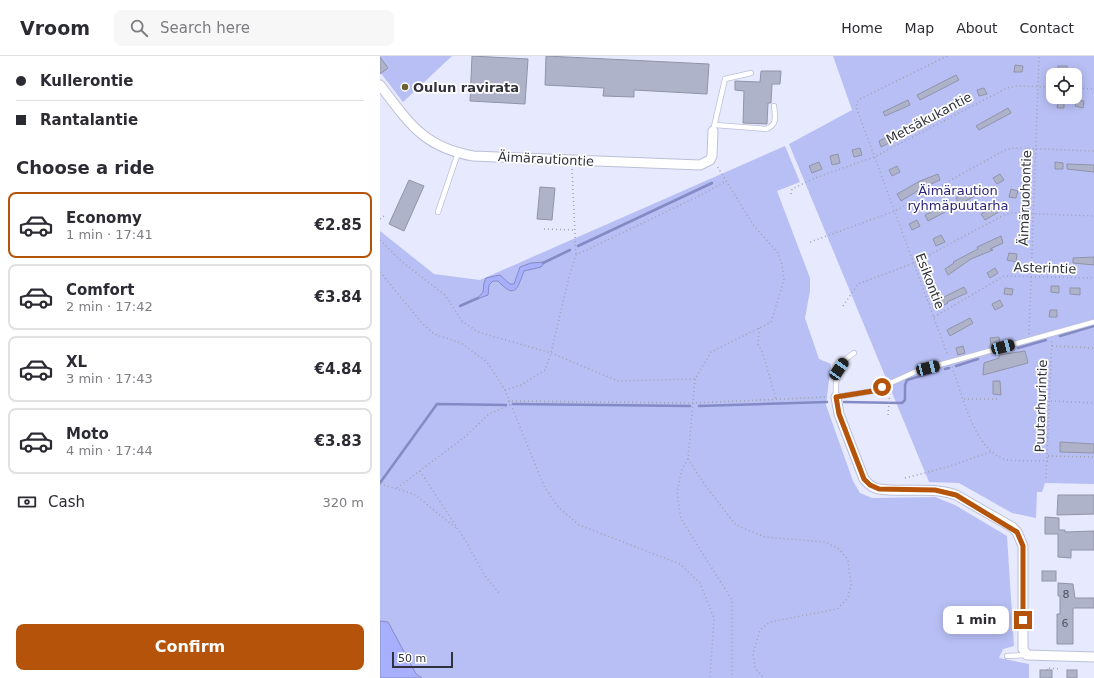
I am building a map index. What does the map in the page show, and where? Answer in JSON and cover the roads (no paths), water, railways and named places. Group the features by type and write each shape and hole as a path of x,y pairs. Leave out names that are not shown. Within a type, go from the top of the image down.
{"street":[{"name":"Äimärautiontie","path":"380,85 410,124 424,137 444,148 473,156 700,165 710,160 714,128"},
{"path":"836,397 839,414 864,479 870,485 879,489 935,490 948,492 962,498 1017,532 1023,546 1023,648 1027,655 1094,657"}],"lane":[{"path":"751,73 725,79 714,128 772,127 775,123 774,106"},
{"path":"438,212 458,153"},
{"path":"854,353 839,369 835,383 836,397 873,391 917,370 1094,322"},
{"path":"1007,656 1027,655"}],"waterway":[{"path":"578,246 712,183"},
{"path":"543,263 570,250"},
{"path":"460,306 478,298"},
{"path":"1060,336 1094,326"},
{"path":"1018,348 1046,340"},
{"path":"956,366 978,359"},
{"path":"945,369 949,368"},
{"path":"844,402 902,403 905,400 905,385 907,380 938,371"},
{"path":"699,406 827,402"},
{"path":"380,483 437,404 506,405"},
{"path":"513,404 690,406"}],"place":[{"name":"Oulun ravirata","path":"405,87"}],"park label":[{"name":"Äimäraution ryhmäpuutarha","path":"958,198"}]}
